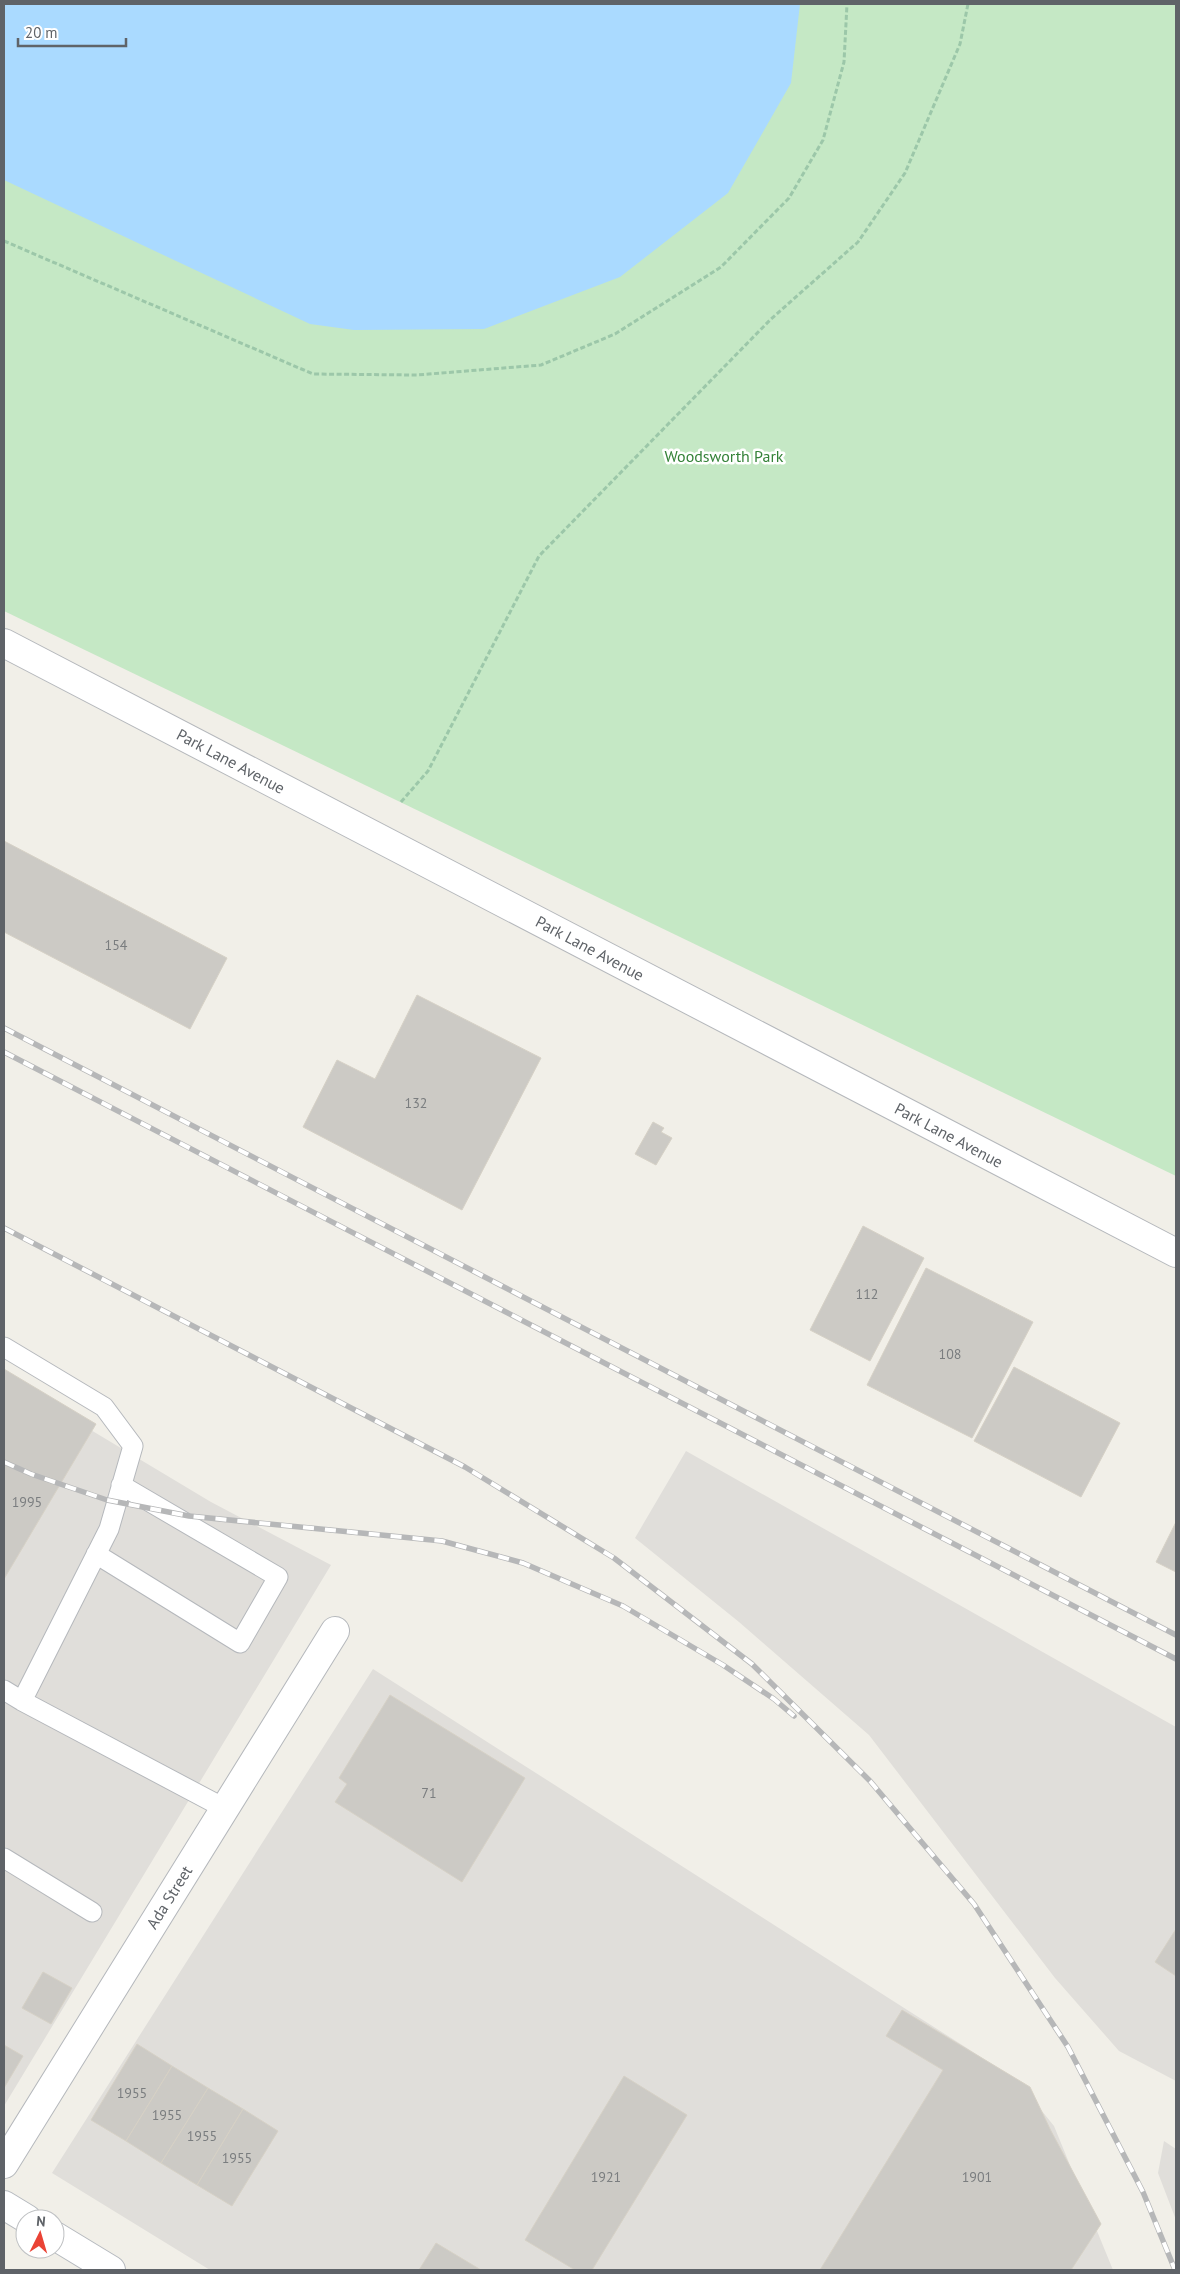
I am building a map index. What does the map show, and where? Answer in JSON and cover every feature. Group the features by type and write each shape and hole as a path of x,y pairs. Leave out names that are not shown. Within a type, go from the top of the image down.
{"street":[{"name":"Park Lane Avenue","path":"4,642 1176,1253"},
{"name":"Ada Street","path":"4,2164 335,1631"},
{"path":"4,2205 15,2212"},
{"path":"65,2242 111,2270"}],"lane":[{"path":"4,1347 104,1407 132,1446 109,1529 22,1701"},
{"path":"96,1554 240,1643 278,1577 121,1486"},
{"path":"4,1690 224,1808"},
{"path":"4,1858 92,1912"}],"path":[{"path":"4,240 314,374 417,375 540,365 614,334 721,267 789,198 823,140 844,62 847,4"},
{"path":"401,802 428,770 539,556 771,319 858,242 905,173 960,44 968,4"}],"shaded area":[{"path":"4,1378 211,1502 331,1565 4,2106"},
{"path":"686,1451 1176,1727 1176,2081 1119,2051 1055,1978 869,1735 739,1622 635,1538"},
{"path":"373,1669 1017,2080 1054,2126 1113,2270 210,2270 52,2173"},
{"path":"1164,2141 1176,2149 1176,2220 1158,2173"}],"green space":[{"name":"Woodsworth Park","path":"4,4 1176,4 1176,1176 4,611"}],"water":[{"path":"4,4 800,4 791,83 728,193 620,277 484,329 354,330 310,324 4,180"}],"building":[{"path":"4,841 227,958 190,1029 4,932"},
{"path":"417,995 541,1058 462,1210 303,1127 337,1060 375,1079"},
{"path":"653,1122 664,1128 661,1132 672,1138 656,1165 635,1154"},
{"path":"863,1226 924,1258 870,1361 810,1330"},
{"path":"926,1268 1033,1322 972,1438 867,1385"},
{"path":"1014,1367 1120,1423 1081,1497 974,1441"},
{"path":"4,1369 96,1424 4,1579"},
{"path":"1176,1522 1176,1572 1156,1562"},
{"path":"390,1695 525,1778 462,1882 335,1802 347,1784 339,1778"},
{"path":"1176,1929 1176,1976 1155,1962"},
{"path":"43,1972 72,1988 51,2024 22,2008"},
{"path":"902,2010 1030,2087 1051,2131 1101,2224 1071,2270 820,2270 943,2070 886,2036"},
{"path":"137,2044 172,2066 126,2141 91,2120"},
{"path":"4,2045 23,2056 4,2088"},
{"path":"172,2066 208,2088 161,2163 126,2141"},
{"path":"624,2076 687,2115 592,2270 575,2270 525,2240"},
{"path":"208,2088 243,2109 197,2185 161,2163"},
{"path":"243,2109 278,2131 232,2206 197,2185"},
{"path":"436,2243 481,2270 419,2270"}],"railway":[{"path":"4,1028 1176,1635"},
{"path":"4,1052 1176,1659"},
{"path":"4,1228 465,1467 614,1558 752,1664 870,1781 974,1904 1068,2047 1143,2192 1175,2270"},
{"path":"4,1462 31,1474 107,1500 189,1516 442,1541 523,1563 623,1606 723,1665 774,1699 794,1716"}]}
